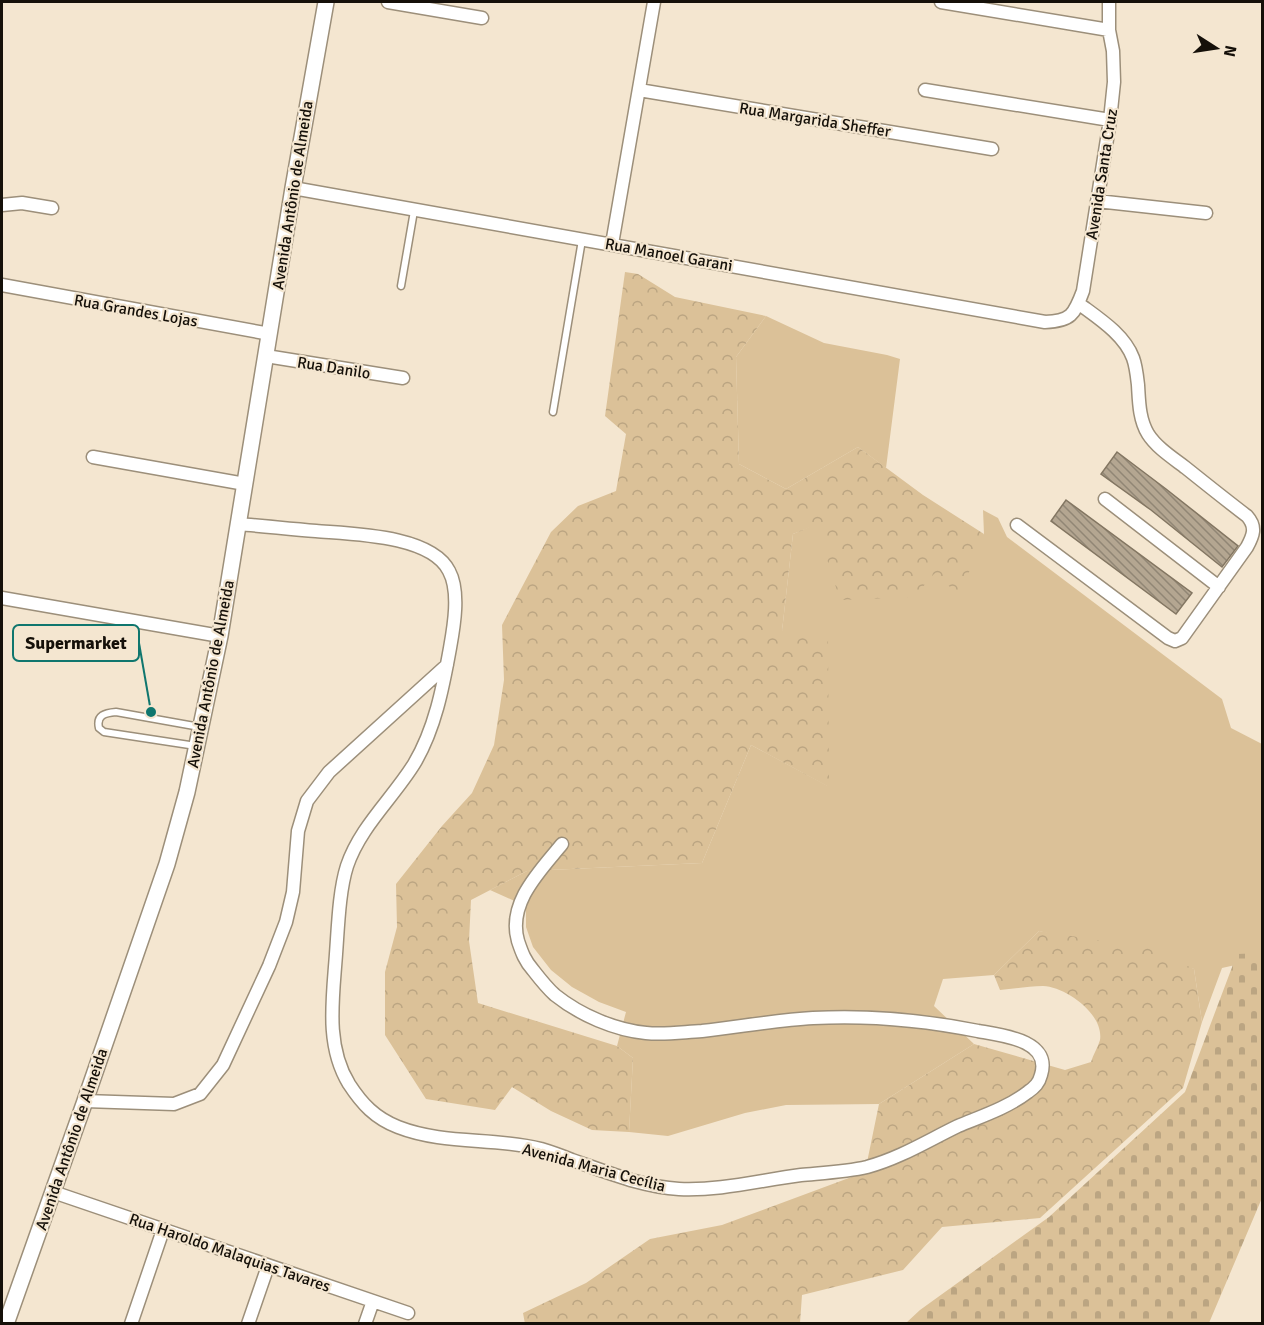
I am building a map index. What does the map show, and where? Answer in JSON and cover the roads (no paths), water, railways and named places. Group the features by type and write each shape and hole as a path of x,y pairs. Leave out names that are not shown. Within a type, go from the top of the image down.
{"street":[{"name":"Avenida Antônio de Almeida","path":"6,1323 167,864 187,792 220,636 292,188 326,2"},
{"path":"388,2 482,18"},
{"path":"612,244 654,2"},
{"path":"942,2 1109,30"},
{"name":"Avenida Santa Cruz","path":"1078,303 1083,291 1114,82 1109,2"},
{"name":"Rua Margarida Sheffer","path":"639,90 992,149"},
{"path":"925,90 1110,120"},
{"name":"Rua Manoel Garani","path":"292,188 1045,322 1063,321 1072,314 1078,303"},
{"path":"1097,201 1206,213"},
{"path":"2,205 22,203 52,208"},
{"name":"Rua Grandes Lojas","path":"2,285 270,334"},
{"path":"1017,525 1171,640 1179,641 1250,542 1254,531 1253,523 1247,516 1166,453 1150,436 1142,421 1137,377 1133,357 1128,347 1114,332 1078,303"},
{"name":"Rua Danilo","path":"266,356 403,378"},
{"path":"93,457 245,484"},
{"path":"1105,499 1219,587"},
{"name":"Avenida Maria Cecília","path":"238,524 381,537 412,544 437,555 450,572 456,598 454,628 438,704 429,732 414,763 356,845 345,872 339,922 332,1027 339,1068 360,1101 382,1120 403,1129 442,1138 521,1145 545,1150 619,1176 661,1187 687,1190 865,1167 908,1152 959,1126 994,1112 1030,1092 1038,1082 1043,1070 1042,1060 1035,1048 1023,1041 1004,1035 945,1024 884,1017 811,1018 669,1034 643,1033 608,1024 572,1008 550,991 525,961 515,932 518,910 530,882 562,844"},
{"path":"2,598 220,636"},
{"path":"85,1101 174,1104 200,1094 223,1065 269,966 286,922 292,892 298,831 307,801 329,772 447,664"},
{"name":"Rua Haroldo Malaquias Tavares","path":"52,1192 408,1313"},
{"path":"131,1323 163,1230"},
{"path":"248,1323 268,1266"},
{"path":"365,1323 373,1301"}],"lane":[{"path":"401,286 414,211"},
{"path":"553,412 582,239"},
{"path":"197,746 104,732 99,729 99,718 103,714 116,712 201,727"}],"place":[{"name":"Supermarket","path":"151,712"}]}
